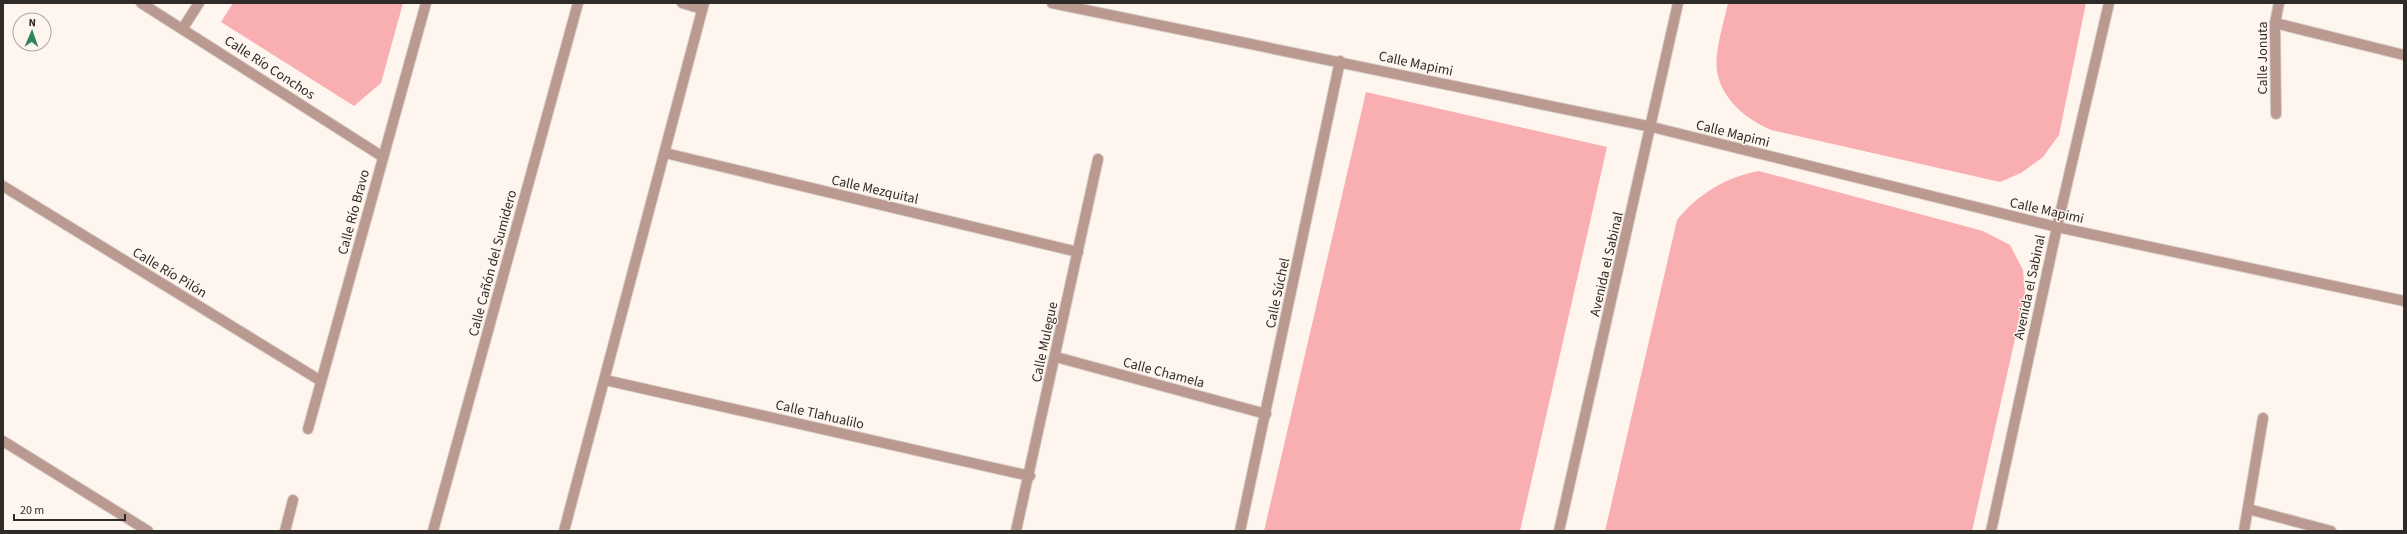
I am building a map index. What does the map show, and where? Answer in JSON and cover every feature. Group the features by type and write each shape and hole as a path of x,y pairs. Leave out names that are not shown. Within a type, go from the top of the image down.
{"street":[{"name":"Calle Río Conchos","path":"141,3 183,28 383,157"},
{"path":"183,28 199,3"},
{"name":"Calle Río Bravo","path":"308,429 426,3"},
{"name":"Calle Cañón del Sumidero","path":"433,531 578,3"},
{"path":"564,531 703,6 682,3"},
{"name":"Calle Mapimi","path":"1052,3 1652,127 2057,227 2404,301"},
{"name":"Avenida el Sabinal","path":"1559,531 1652,127 1678,3"},
{"name":"Avenida el Sabinal","path":"1991,531 2057,227 2109,3"},
{"name":"Calle Jonuta","path":"2276,114 2275,23 2279,3"},
{"path":"2275,23 2404,55"},
{"name":"Calle Súchel","path":"1240,531 1340,62"},
{"name":"Calle Mezquital","path":"665,154 1078,252"},
{"name":"Calle Mulegue","path":"1016,531 1030,476 1098,159"},
{"name":"Calle Río Pilón","path":"3,186 322,381"},
{"name":"Calle Chamela","path":"1056,357 1266,414"},
{"name":"Calle Tlahualilo","path":"605,380 1030,476"},
{"path":"2244,531 2263,418"},
{"path":"3,441 146,530"},
{"path":"285,531 293,500"},
{"path":"2248,509 2331,531"}],"shaded area":[{"path":"233,3 403,3 381,83 354,106 221,22"},
{"path":"1728,3 2086,3 2059,135 2043,157 2021,173 2000,182 1771,130 1753,120 1744,114 1730,100 1724,91 1717,71 1716,63 1718,46"},
{"path":"1366,92 1607,147 1520,531 1264,531"},
{"path":"1759,171 1983,231 2010,245 2023,270 2025,294 1972,531 1605,531 1677,220 1694,202 1724,182"}]}
